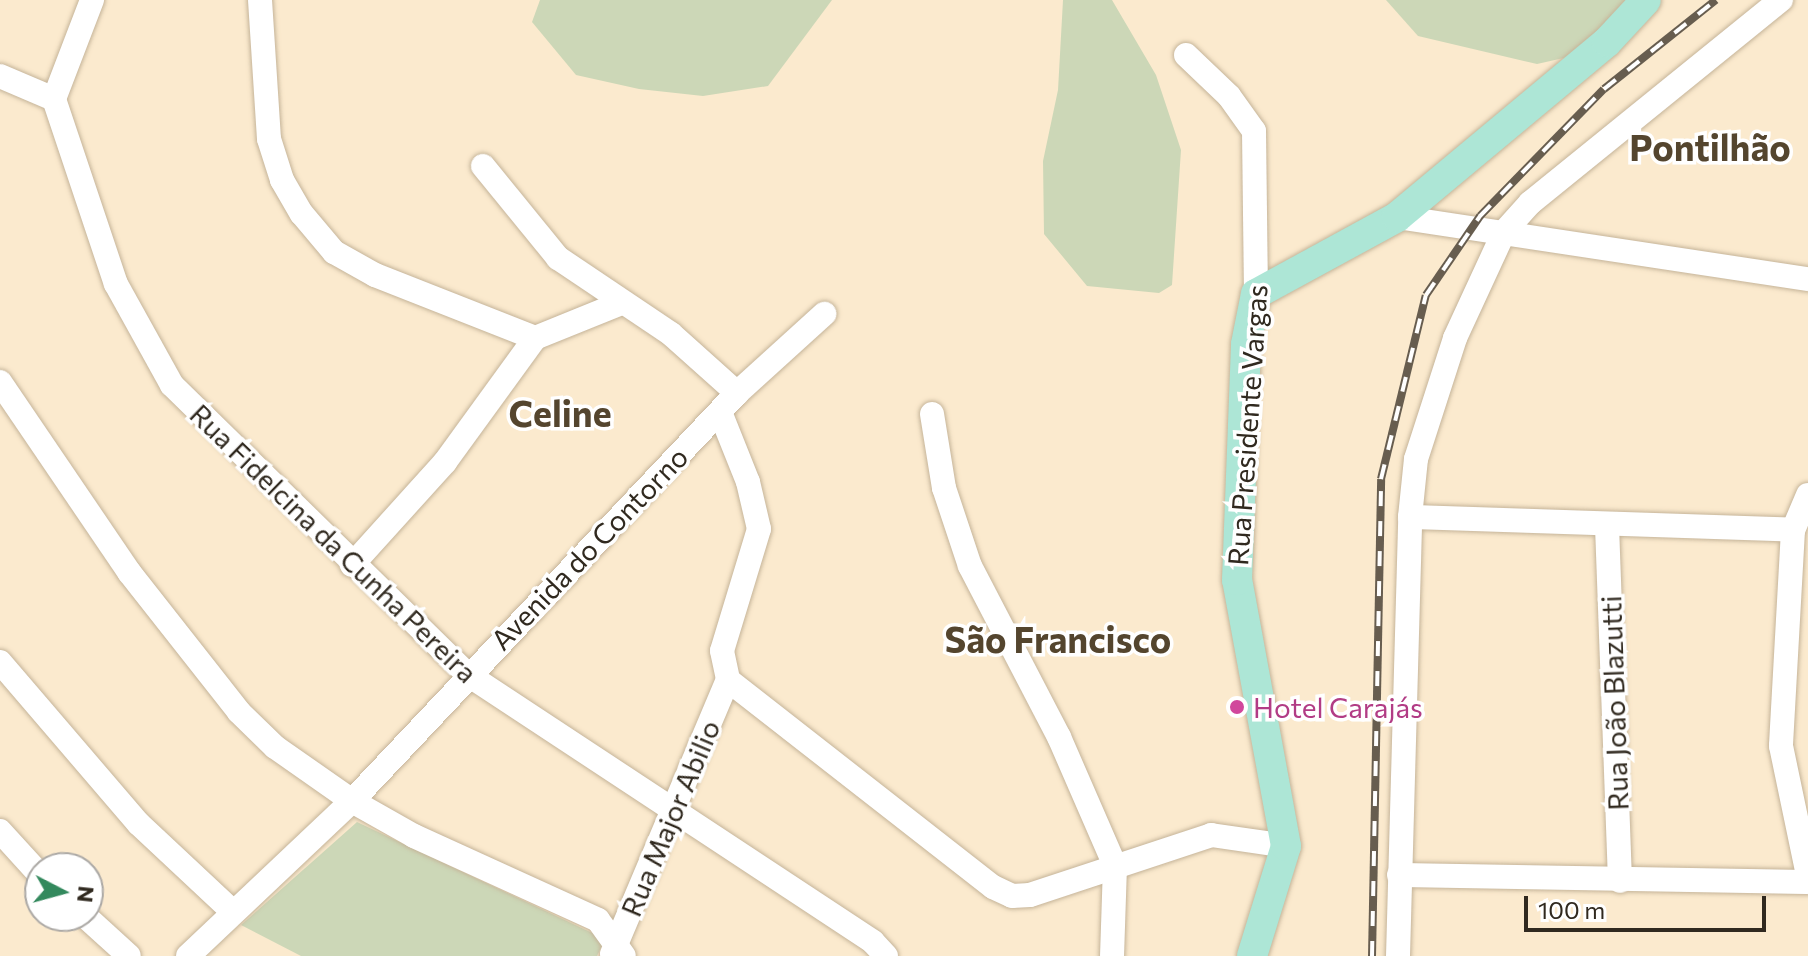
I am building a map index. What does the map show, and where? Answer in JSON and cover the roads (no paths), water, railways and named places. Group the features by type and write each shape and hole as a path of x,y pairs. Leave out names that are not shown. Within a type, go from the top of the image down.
{"main road":[{"path":"1256,294 1397,217 1607,42 1646,0"},
{"name":"Rua Presidente Vargas","path":"1252,956 1286,846 1237,580 1246,344 1256,294"}],"street":[{"path":"0,76 54,99 92,0"},
{"path":"260,0 269,139 282,180 302,214 334,252 375,275 535,338"},
{"path":"1398,956 1410,517 1416,459 1438,386 1504,232 1545,190 1781,0"},
{"name":"Rua Presidente Vargas","path":"1186,55 1229,96 1254,131 1256,294"},
{"name":"Rua Fidelcina da Cunha Pereira","path":"54,99 116,284 149,349 195,411 467,674 673,814 873,942 886,956"},
{"path":"483,166 558,258 691,349 737,393"},
{"path":"1397,217 1808,279"},
{"path":"352,565 445,462 535,338 621,303"},
{"name":"Avenida do Contorno","path":"188,956 232,911 352,801 467,674 737,393 824,314"},
{"path":"0,382 129,572 239,712 275,747 352,801 414,836 598,920 617,952"},
{"path":"720,412 748,482 759,529 722,651 728,680 993,887 1012,896 1030,895 1211,835 1286,846"},
{"path":"932,414 944,488 970,566 1059,737 1115,866 1112,956"},
{"path":"1808,495 1793,530 1781,746 1808,875"},
{"path":"1410,517 1793,530"},
{"name":"Rua João Blazutti","path":"1607,526 1620,881"},
{"path":"0,662 139,824 232,911"},
{"name":"Rua Major Abilio","path":"617,952 728,680"},
{"path":"0,831 24,857"},
{"path":"1399,875 1808,882"},
{"path":"103,932 129,956"}],"railway":[{"path":"1372,956 1381,479 1426,295 1480,216 1604,89 1716,0"}],"place":[{"name":"Hotel Carajás","path":"1237,707"}],"district":[{"name":"Pontilhão","path":"1710,147"},
{"name":"Celine","path":"560,413"},
{"name":"São Francisco","path":"1058,639"}]}
